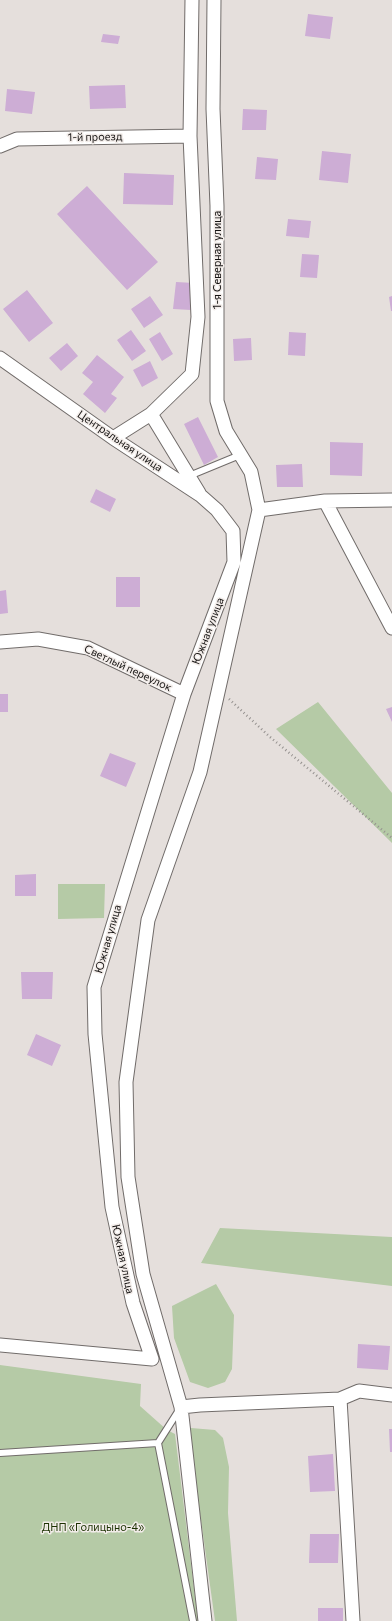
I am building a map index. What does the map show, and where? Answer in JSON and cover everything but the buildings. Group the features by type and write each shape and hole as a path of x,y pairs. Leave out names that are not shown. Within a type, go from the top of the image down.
{"street":[{"path":"113,438 151,414 192,374 198,317 190,136 192,0"},
{"name":"1-я Северная улица","path":"214,0 213,109 217,206 217,401 226,431 251,472 259,510"},
{"name":"1-й проезд","path":"0,146 18,139 190,136"},
{"name":"Центральная улица","path":"0,358 113,438 200,495 218,510 234,531"},
{"path":"151,414 200,495"},
{"path":"205,1621 181,1407 143,1274 128,1177 126,1082 148,920 200,772 259,510 325,501 392,500"},
{"path":"325,501 392,628"},
{"name":"Южная улица","path":"0,1345 152,1359 133,1303 112,1207 95,1034 94,987 184,694 234,562 234,531"},
{"name":"Светлый переулок","path":"0,642 38,639 88,648 184,694"},
{"path":"181,1407 340,1399 359,1391 392,1395"},
{"path":"340,1399 353,1621"}],"lane":[{"path":"189,476 240,455"},
{"path":"181,1407 158,1443 193,1621"},
{"path":"0,1454 158,1443"}],"path":[{"path":"218,689 270,736 392,838"}],"green space":[{"path":"318,702 392,793 392,843 276,729"},
{"path":"58,884 105,884 104,918 58,919"},
{"path":"220,1228 392,1237 392,1286 201,1263"},
{"path":"216,1284 234,1315 232,1369 225,1382 208,1388 190,1382 174,1338 172,1306"},
{"name":"ДНП «Голицыно-4»","path":"0,1365 141,1384 140,1406 167,1430 175,1434 198,1621 0,1621"},
{"path":"191,1428 215,1430 223,1438 229,1467 228,1513 237,1621 215,1621 189,1438"}]}
